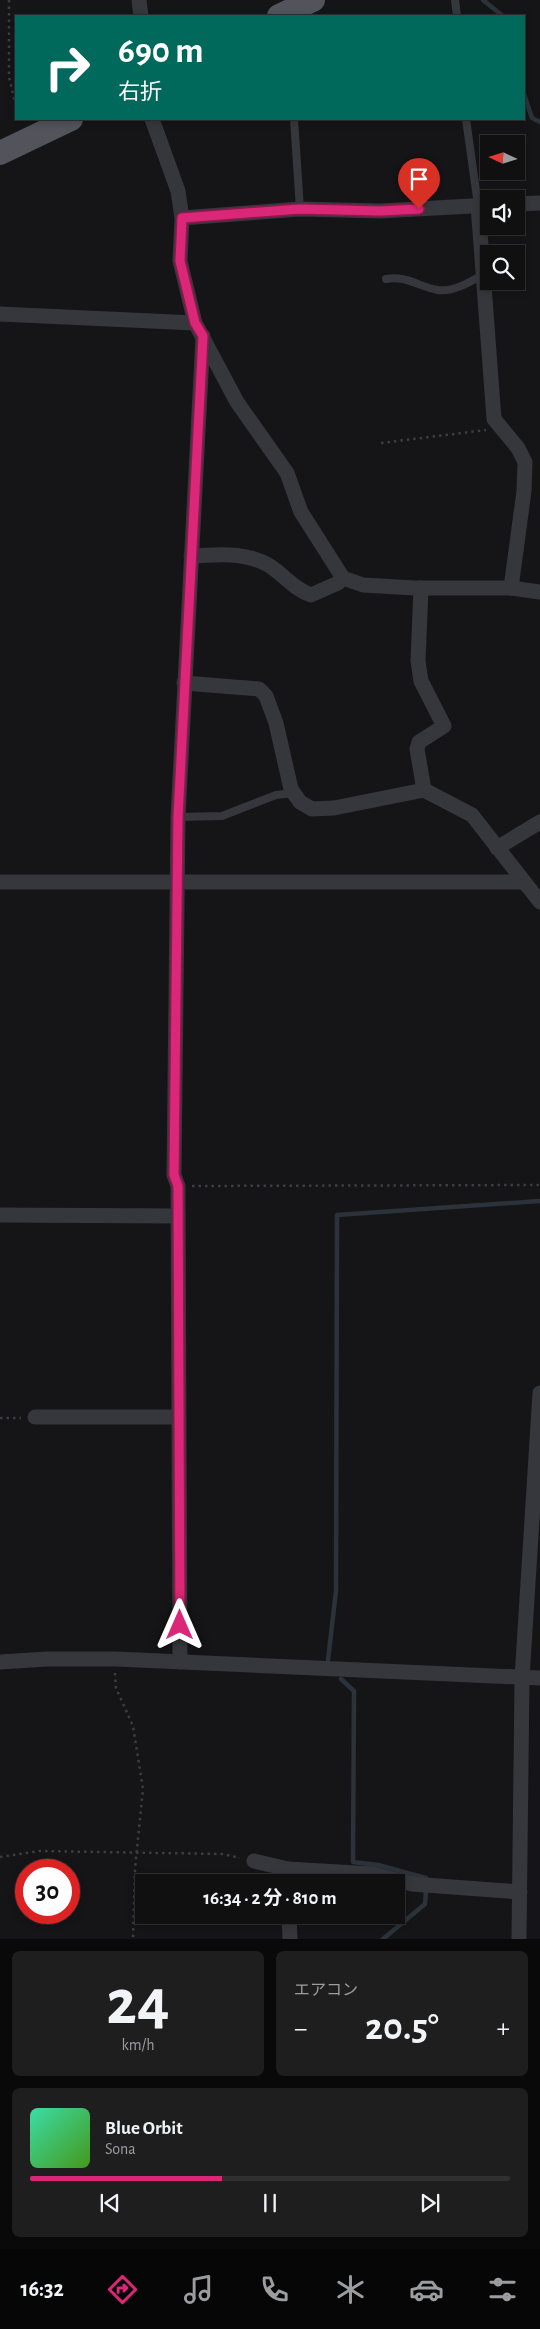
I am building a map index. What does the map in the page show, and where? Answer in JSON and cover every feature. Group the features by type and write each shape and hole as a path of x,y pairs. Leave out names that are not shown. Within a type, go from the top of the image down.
{"main road":[{"path":"281,15 313,0"},
{"path":"0,153 69,120"}],"street":[{"path":"139,0 141,15"},
{"path":"152,120 178,191 182,218 180,261 199,330 237,402 287,473 300,512 343,578 363,585 421,588 511,588 540,592"},
{"path":"525,204 540,203"},
{"path":"182,218 300,209 380,211 480,205"},
{"path":"483,290 494,419 518,448 525,462 524,491 511,588"},
{"path":"0,314 199,330"},
{"path":"180,1662 178,1186 174,1175 176,883 199,330"},
{"path":"191,556 236,554 253,558 271,567 298,590 311,594 338,583 343,578"},
{"path":"421,588 418,660 421,681 444,726 419,742 417,749 424,790"},
{"path":"184,683 259,689 266,696 276,723 294,793 300,802 312,809 334,808 424,790 472,815 540,902"},
{"path":"497,848 540,822"},
{"path":"0,882 523,882"},
{"path":"0,1215 178,1216"},
{"path":"520,1939 522,1678 540,1393"},
{"path":"35,1417 178,1417"},
{"path":"0,1669 0,1662 47,1659 116,1659 540,1678"},
{"path":"254,1862 283,1874"},
{"path":"405,1882 520,1892"},
{"path":"289,1924 290,1939"}],"lane":[{"path":"456,0 457,15"},
{"path":"294,120 300,209"},
{"path":"466,120 480,190"},
{"path":"386,279 397,277 440,290 452,289 480,276"},
{"path":"178,817 222,816 276,795 294,793"}],"path":[{"path":"9,0 9,77 15,103"},
{"path":"381,443 484,431 500,426"},
{"path":"178,1186 540,1185"},
{"path":"0,1418 35,1417"},
{"path":"116,1659 116,1688 134,1726 142,1789 136,1851 133,1939"},
{"path":"0,1858 39,1851 136,1851 223,1854 254,1862"}],"waterway":[{"path":"483,0 502,15"},
{"path":"525,97 532,118 540,122"},
{"path":"328,1660 336,1591 337,1215 540,1201"},
{"path":"341,1679 354,1691 353,1862 378,1865 426,1878"},
{"path":"383,1939 425,1904 426,1891"}],"route":[{"path":"180,1625 178,1186 174,1175 176,883 184,683 203,336 195,323 180,261 182,218 300,209 380,211 419,209"}]}
